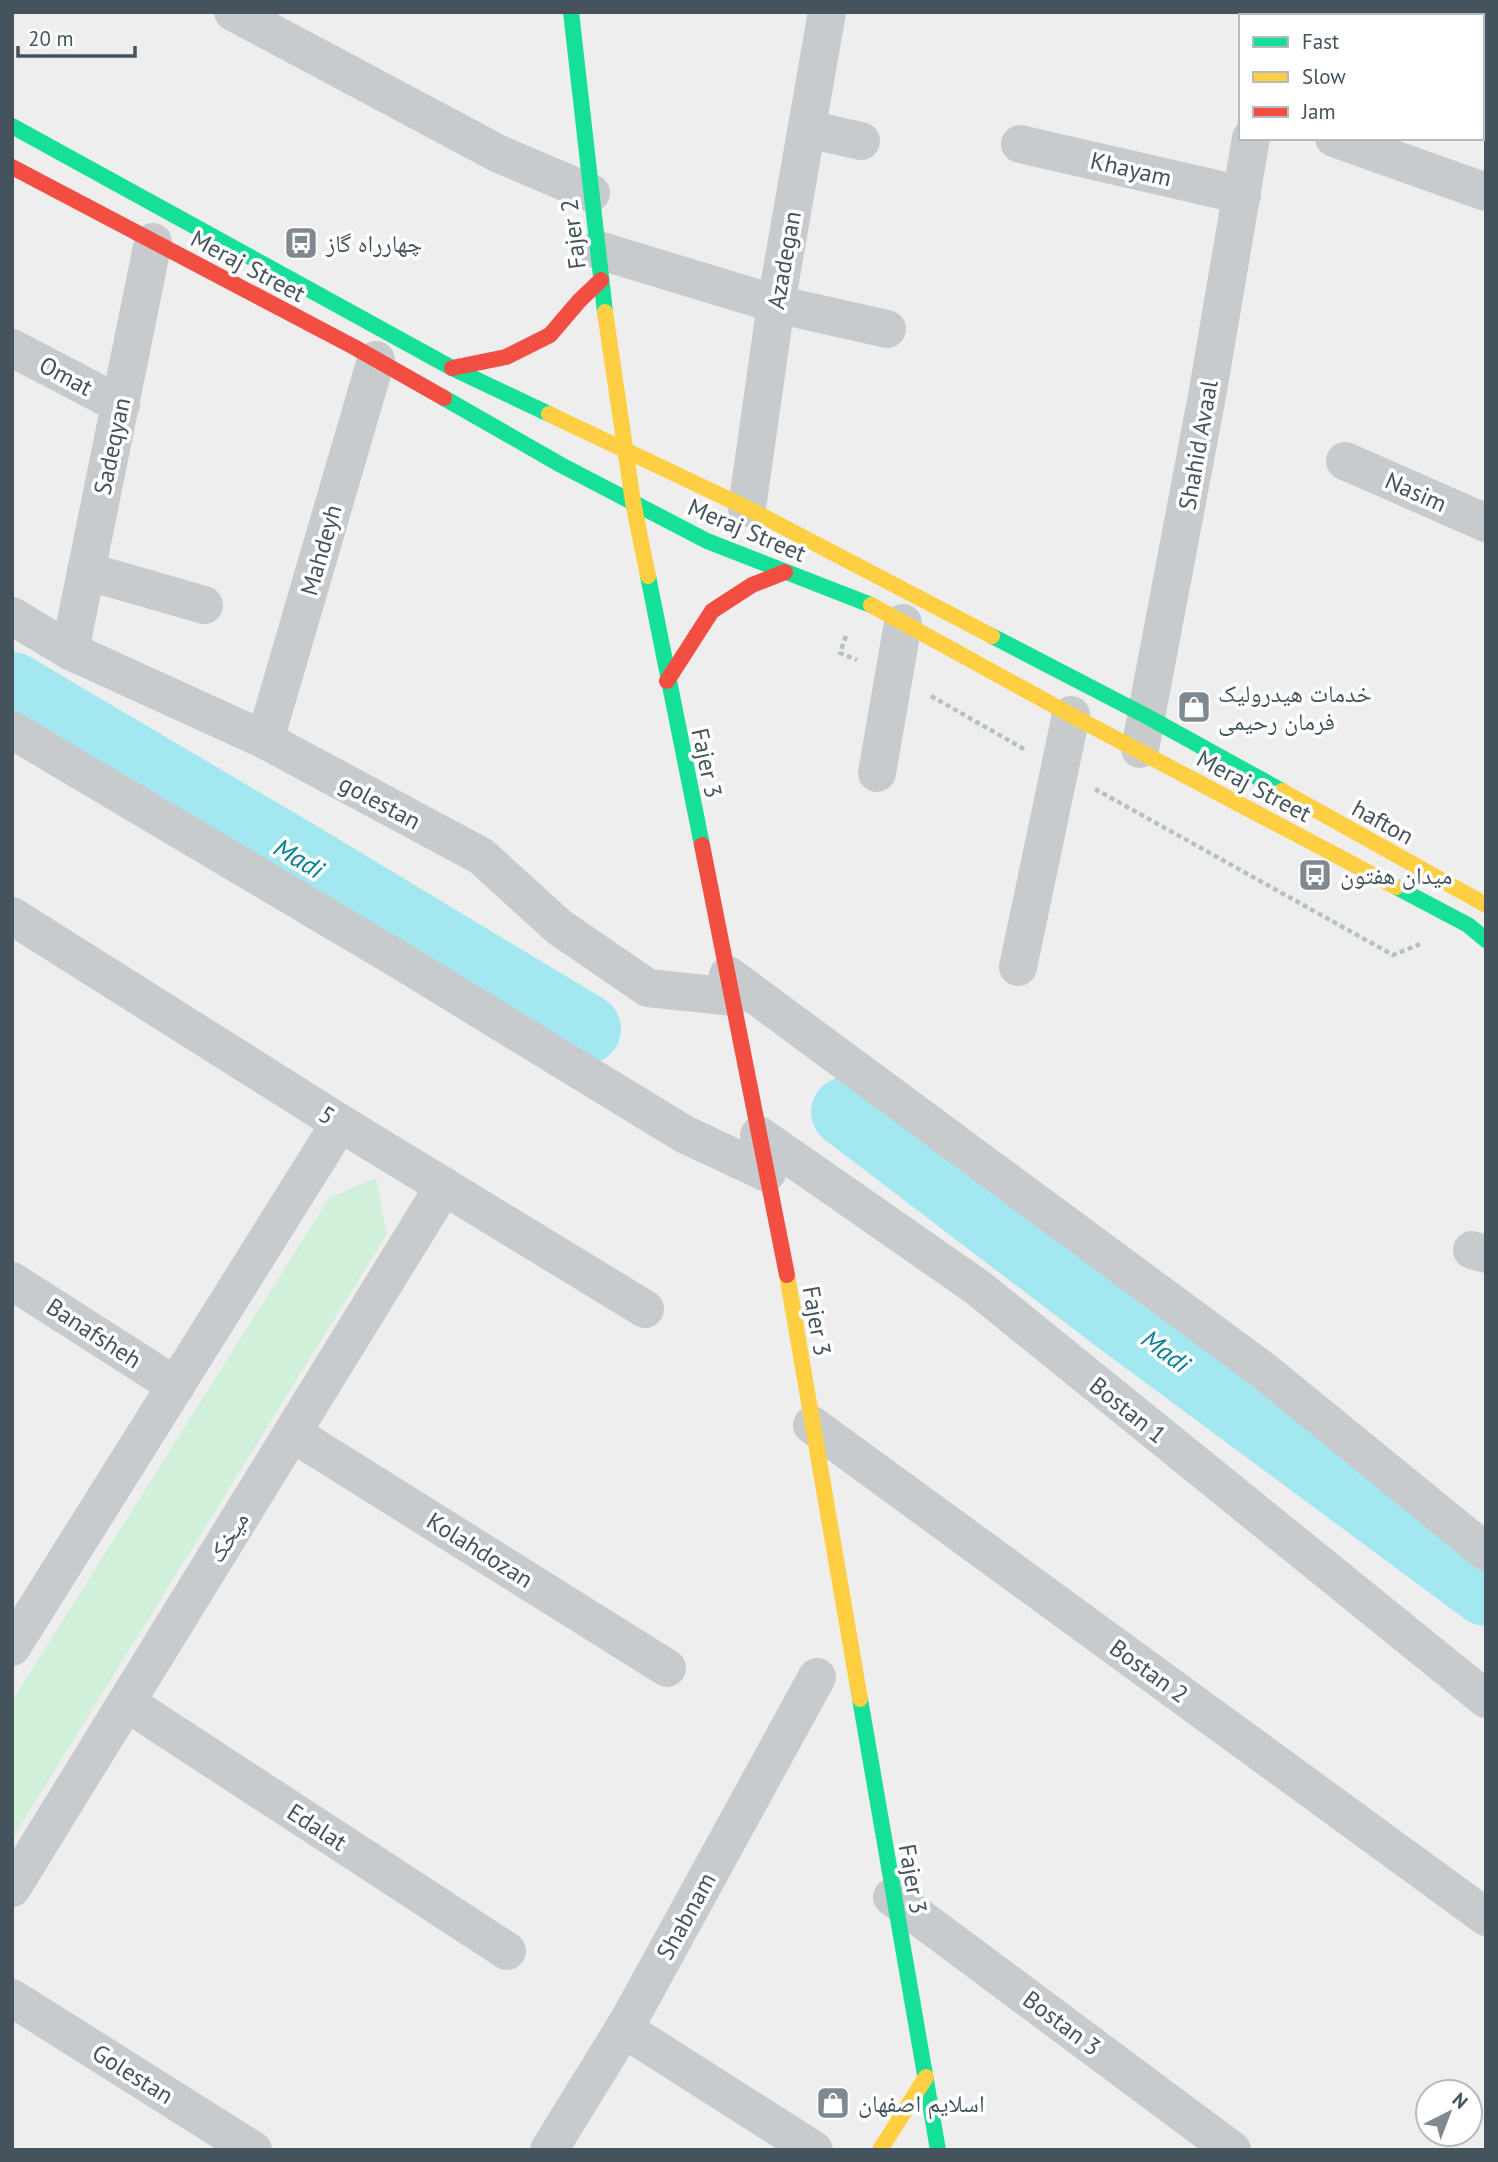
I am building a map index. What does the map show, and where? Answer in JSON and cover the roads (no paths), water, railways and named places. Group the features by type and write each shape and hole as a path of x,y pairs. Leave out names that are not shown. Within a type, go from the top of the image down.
{"main road":[{"name":"Fajer 2","path":"571,12 600,265 614,374 628,450 633,502"},
{"name":"Meraj Street","path":"12,126 452,368 747,508 1144,735 1468,925 1486,940"},
{"name":"Meraj Street","path":"12,167 376,359 561,465 707,541 860,599 1071,715 1144,735"},
{"path":"452,368 506,358 550,335 579,301 600,265"},
{"name":"Fajer 3","path":"633,502 767,1173 938,2150"},
{"path":"667,681 712,611 752,584 785,572"},
{"name":"hafton","path":"1144,735 1486,905"},
{"path":"880,2150 926,2077"}],"street":[{"path":"233,12 499,154 591,193"},
{"name":"Azadegan","path":"747,508 776,304 827,12"},
{"path":"807,129 861,141"},
{"name":"Shahid Avaal","path":"1144,735 1207,396 1251,140"},
{"path":"1340,140 1486,192"},
{"name":"Khayam","path":"1020,144 1242,195"},
{"name":"Sadeqyan","path":"70,651 153,242"},
{"path":"600,265 887,329"},
{"name":"Omat","path":"12,348 121,405"},
{"name":"Mahdeyh","path":"265,740 376,359"},
{"name":"Nasim","path":"1345,461 1486,523"},
{"path":"86,571 204,605"},
{"name":"golestan","path":"12,616 70,651 265,740 481,856 559,927 648,988 730,986"},
{"path":"877,773 903,623"},
{"path":"1018,967 1071,715"},
{"path":"12,730 401,961 684,1134 767,1173"},
{"name":"5","path":"12,916 340,1123 645,1309"},
{"path":"730,986 1264,1371 1486,1552"},
{"path":"13,1646 340,1123"},
{"name":"Bostan 1","path":"759,1135 977,1287 1486,1699"},
{"name":"میخک","path":"12,1888 444,1186"},
{"name":"Banafsheh","path":"12,1281 176,1386"},
{"name":"Bostan 2","path":"812,1425 1486,1917"},
{"name":"Kolahdozan","path":"292,1433 667,1668"},
{"name":"Shabnam","path":"549,2150 624,2029 817,1677"},
{"name":"Edalat","path":"127,1703 507,1951"},
{"name":"Bostan 3","path":"892,1897 1233,2150"},
{"name":"Golestan","path":"12,1998 253,2150"},
{"path":"624,2029 814,2150"}],"waterway":[{"name":"Madi","path":"12,687 586,1029"},
{"name":"Madi","path":"846,1112 1118,1319 1486,1591"}],"place":[{"name":"چهارراه گاز","path":"301,243"},
{"name":"خدمات هیدرولیک فرمان رحیمی","path":"1194,707"},
{"name":"میدان هفتون","path":"1315,875"},
{"name":"اسلایم اصفهان","path":"833,2103"}]}
